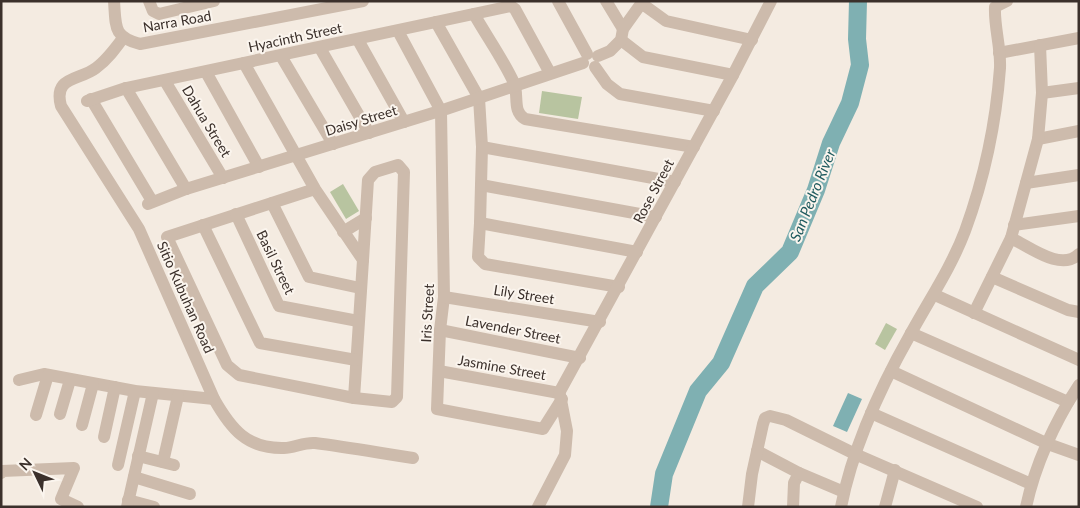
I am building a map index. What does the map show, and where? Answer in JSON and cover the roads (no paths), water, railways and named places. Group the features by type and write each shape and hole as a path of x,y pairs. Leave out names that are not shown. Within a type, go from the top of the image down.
{"street":[{"path":"114,1 116,27 123,38"},
{"path":"151,6 159,14 191,4 214,1"},
{"name":"Narra Road","path":"123,38 140,44 363,1"},
{"path":"558,1 591,60 607,84 620,94 714,111"},
{"path":"606,1 622,35 642,57 733,75"},
{"name":"Rose Street","path":"543,429 618,286 752,40 770,1"},
{"path":"842,507 844,492 855,454 872,413 911,333 935,295 964,231 984,169 995,105 1000,53 995,7 1006,1"},
{"path":"642,2 666,22 752,40"},
{"name":"Daisy Street","path":"150,203 186,189 441,111 550,72 591,60 610,51 642,2"},
{"name":"Hyacinth Street","path":"150,203 89,100 126,88 511,6 515,9 550,72"},
{"path":"474,14 514,85 516,108 519,115 525,119 694,146"},
{"path":"436,22 479,98 482,147 478,257 485,264 618,286"},
{"path":"398,31 441,111"},
{"name":"Sitio Kubuhan Road","path":"123,38 104,62 94,70 76,77 62,86 58,96 61,106 139,229 214,399 226,419 247,440 264,446 285,448 311,443 413,458"},
{"path":"1000,53 1079,38"},
{"path":"358,40 404,122"},
{"path":"974,313 1011,238 1038,139 1042,93 1040,45"},
{"path":"320,48 369,133"},
{"path":"281,56 333,144"},
{"path":"244,64 315,189 363,260"},
{"path":"206,72 259,167"},
{"name":"Dahua Street","path":"165,81 223,178"},
{"path":"126,88 186,189"},
{"path":"1042,93 1079,88"},
{"name":"Iris Street","path":"441,111 444,297 440,330 437,409 543,429"},
{"path":"1038,139 1079,131"},
{"path":"482,147 675,182"},
{"path":"315,189 167,237 227,365 239,375 354,398 392,402 397,397 404,172 402,167 398,165 371,175 360,288 354,398"},
{"path":"1026,183 1079,175"},
{"path":"481,185 656,217"},
{"path":"272,203 309,277 360,288"},
{"name":"Basil Street","path":"236,214 279,306 358,321"},
{"path":"1014,225 1079,216"},
{"path":"343,232 366,218"},
{"path":"480,223 637,252"},
{"path":"203,225 260,343 356,360"},
{"path":"1011,238 1059,262 1073,260 1079,254"},
{"path":"992,277 1068,310 1079,312"},
{"path":"935,295 1079,360"},
{"name":"Lily Street","path":"444,297 600,322"},
{"name":"Lavender Street","path":"440,330 580,358"},
{"path":"911,333 1068,402"},
{"name":"Jasmine Street","path":"439,371 561,396"},
{"path":"891,371 1048,444 1079,455"},
{"path":"19,380 44,374 153,393 214,399"},
{"path":"36,415 48,375"},
{"path":"60,414 70,380"},
{"path":"82,425 93,384"},
{"path":"1026,507 1031,484 1048,444 1068,402 1079,385"},
{"path":"104,437 114,387"},
{"path":"118,466 135,390"},
{"path":"153,393 128,503 154,507"},
{"path":"138,456 168,464 178,396"},
{"path":"538,507 565,455 567,431 561,396"},
{"path":"872,413 1031,484"},
{"path":"748,507 763,424 765,418 770,416 786,420 855,454 977,507"},
{"path":"757,451 799,473 844,492"},
{"path":"1,473 2,471 74,468 59,503 78,507"},
{"path":"885,507 895,470"},
{"path":"793,507 794,483 799,473"},
{"path":"134,477 190,494"}],"water":[{"path":"848,393 862,399 847,432 833,426"}],"waterway":[{"name":"San Pedro River","path":"659,507 664,474 698,391 721,363 755,286 790,252 816,190 831,143 850,103 860,65 857,39 858,1"}]}
